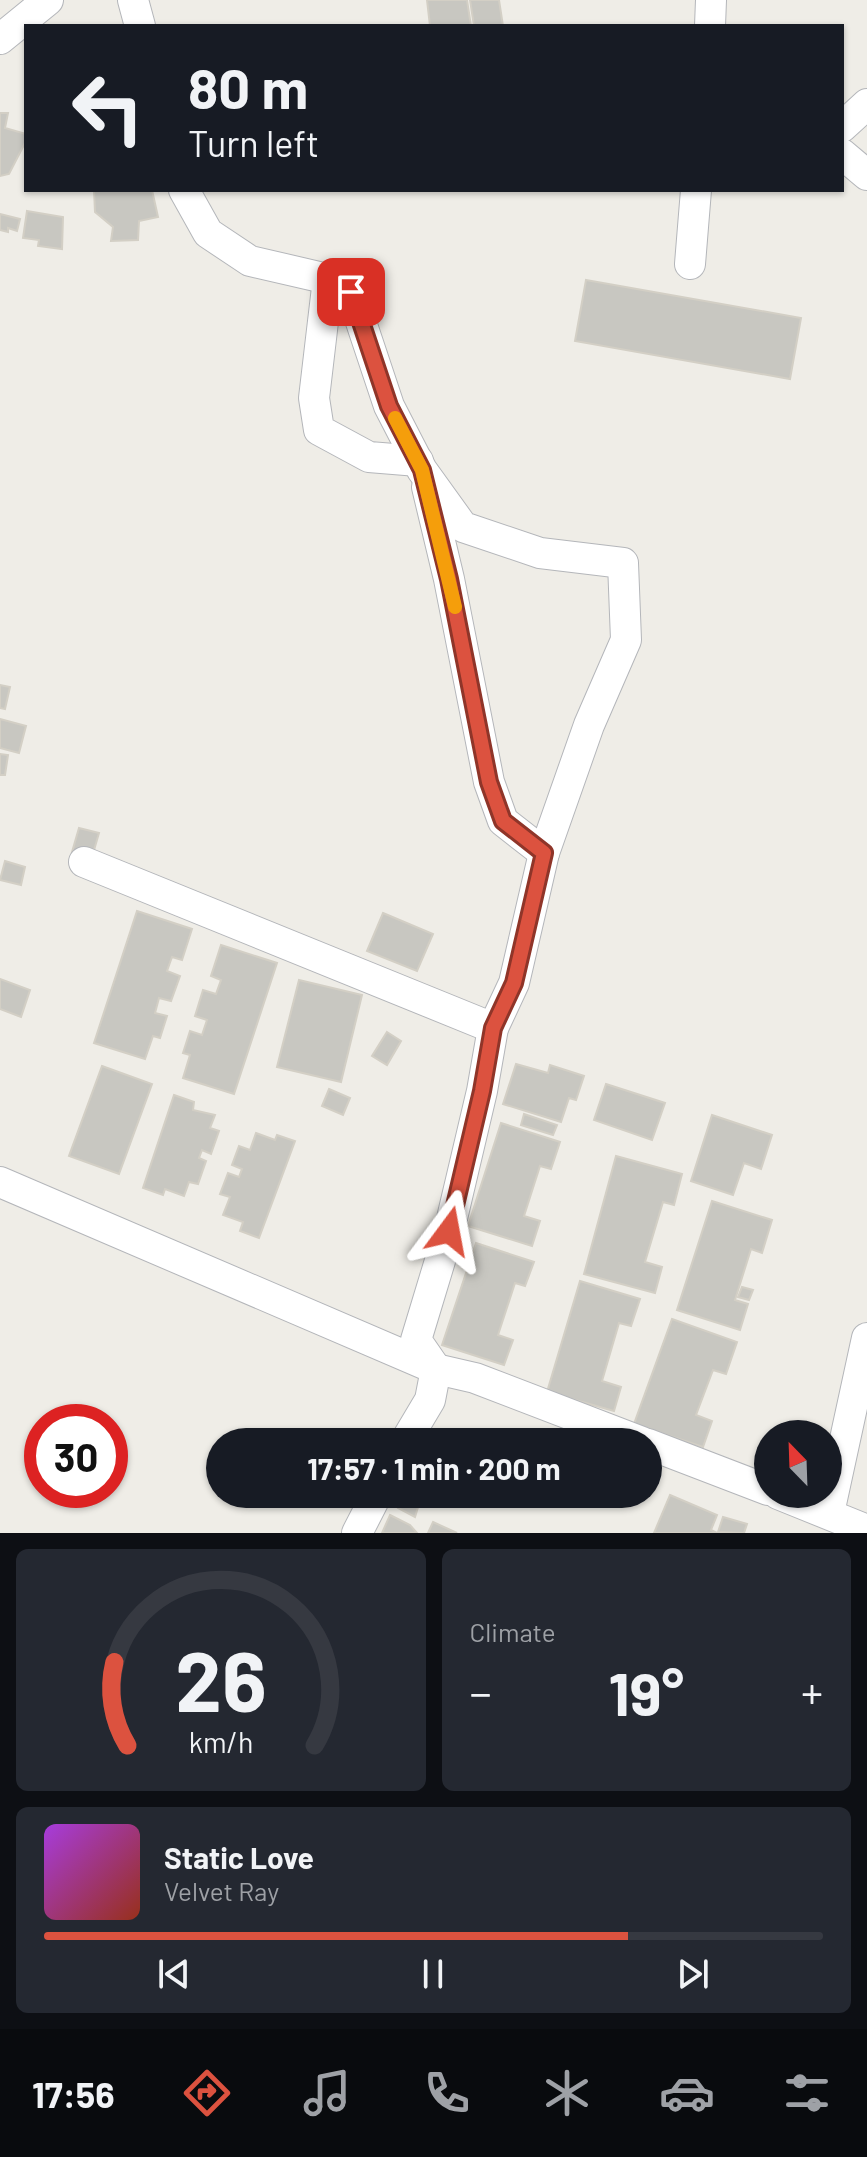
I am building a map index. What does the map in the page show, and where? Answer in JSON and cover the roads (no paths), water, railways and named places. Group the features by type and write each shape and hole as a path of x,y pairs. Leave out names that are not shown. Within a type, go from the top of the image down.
{"street":[{"path":"0,39 48,0"},
{"path":"133,0 139,24"},
{"path":"710,24 711,0"},
{"path":"844,125 867,104"},
{"path":"844,156 867,175"},
{"path":"185,192 208,233 250,261 328,279 351,292 389,406 420,465 463,527 540,553 623,563 626,640 589,725 544,853 514,983 493,1028 482,1091 449,1231 416,1340 436,1369 430,1400 413,1428"},
{"path":"690,264 696,192"},
{"path":"328,279 314,398 319,430 369,457 420,465"},
{"path":"420,465 449,579 489,782 503,821 544,853"},
{"path":"84,862 493,1028"},
{"path":"0,1182 436,1369 475,1378 605,1428"},
{"path":"829,1513 867,1338"},
{"path":"662,1449 754,1485"},
{"path":"357,1533 370,1508"},
{"path":"816,1508 867,1530"}]}
